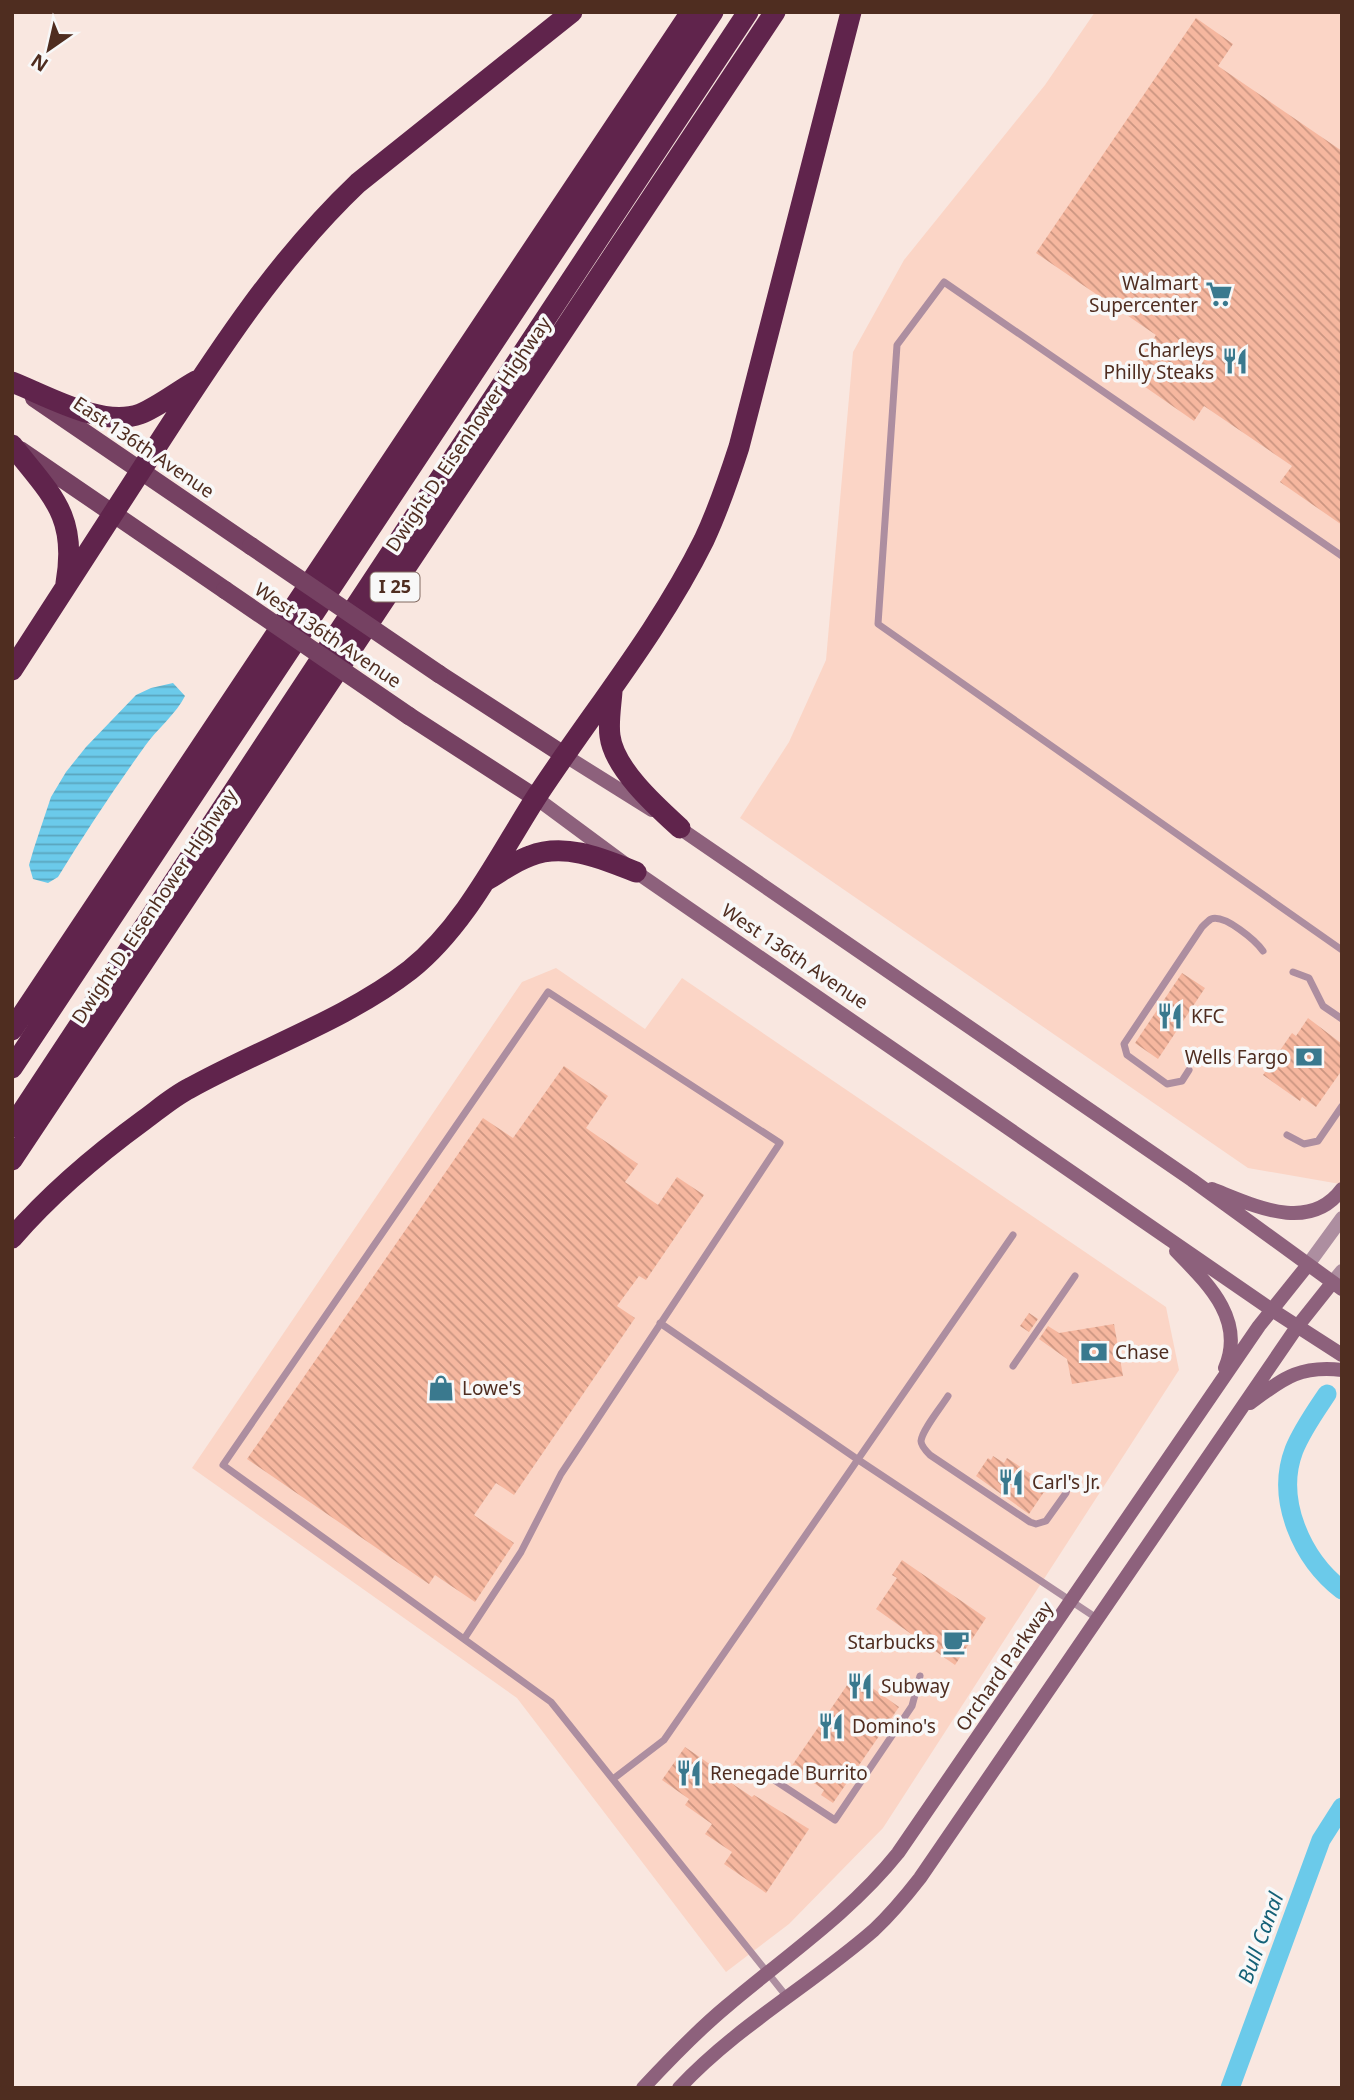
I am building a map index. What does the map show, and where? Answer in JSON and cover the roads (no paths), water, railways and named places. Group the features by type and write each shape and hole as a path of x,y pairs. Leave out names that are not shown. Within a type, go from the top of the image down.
{"highway":[{"path":"12,670 200,379 264,286 327,212 367,175 572,12"},
{"path":"12,1030 691,12"},
{"path":"12,1068 713,12"},
{"path":"12,1127 748,12"},
{"name":"Dwight D. Eisenhower Highway","path":"12,1160 775,12"},
{"path":"12,1238 68,1180 112,1143 187,1089 357,1004 409,970 449,930 482,883 564,755 612,690 678,586 723,497 739,447 851,12"},
{"path":"12,383 96,415 115,418 141,414 200,379"},
{"path":"12,445 47,488 65,519 70,543 65,588"},
{"path":"612,690 610,736 617,756 631,777 680,828"},
{"path":"482,883 531,855 555,851 589,855 636,872"}],"main road":[{"name":"East 136th Avenue","path":"12,383 251,546"},
{"path":"12,445 113,514"},
{"name":"West 136th Avenue","path":"113,514 409,716 536,798 636,872 1342,1356"},
{"name":"West 136th Avenue","path":"251,546 439,674 680,828 1192,1180 1337,1286"},
{"path":"1192,1180 1255,1206 1293,1214 1324,1206 1342,1189"},
{"path":"1158,1232 1218,1298 1229,1319 1232,1349 1216,1391"},
{"name":"Orchard Parkway","path":"643,2088 727,2006 854,1903 877,1879 906,1842 1073,1602 1272,1310 1307,1266"},
{"path":"679,2088 722,2046 875,1929 920,1878 1297,1327 1337,1286"},
{"path":"1240,1410 1293,1375 1313,1368 1342,1370"}],"street":[{"name":"Orchard Parkway","path":"1307,1266 1342,1217"},
{"path":"1337,1286 1342,1270"}],"lane":[{"path":"1342,556 944,282 897,345 878,624 1342,950"},
{"path":"1189,1070 1182,1081 1167,1084 1127,1055 1124,1044 1202,927 1211,919 1220,919 1231,924 1258,944 1263,951"},
{"path":"1293,972 1309,978 1322,1006 1342,1019"},
{"path":"464,1639 521,1552 561,1474 780,1143 548,992 223,1465 551,1702 787,1997"},
{"path":"1287,1135 1304,1144 1318,1141 1342,1106"},
{"path":"613,1779 664,1740 1013,1235"},
{"path":"1013,1366 1074,1276"},
{"path":"660,1323 857,1459 1099,1619"},
{"path":"948,1396 923,1434 921,1442 924,1448 930,1455 1030,1522 1036,1524 1046,1521 1066,1493 1071,1476"},
{"path":"765,1774 835,1820 912,1706 920,1676"}],"water":[{"path":"173,683 185,696 133,762 58,877 48,883 33,879 29,865 34,848 51,797 66,772 136,695"}],"waterway":[{"name":"Bull Canal","path":"1327,1394 1294,1450 1288,1489 1290,1508 1304,1545 1315,1562 1342,1590"},
{"name":"Bull Canal","path":"1230,2088 1321,1840 1342,1807"}],"place":[{"name":"Walmart Supercenter","path":"1219,294"},
{"name":"Charleys Philly Steaks","path":"1235,361"},
{"name":"KFC","path":"1170,1016"},
{"name":"Wells Fargo","path":"1309,1057"},
{"name":"Chase","path":"1094,1352"},
{"name":"Lowe's","path":"441,1388"},
{"name":"Carl's Jr.","path":"1011,1482"},
{"name":"Starbucks","path":"956,1642"},
{"name":"Subway","path":"860,1686"},
{"name":"Domino's","path":"831,1726"},
{"name":"Renegade Burrito","path":"689,1773"}]}
